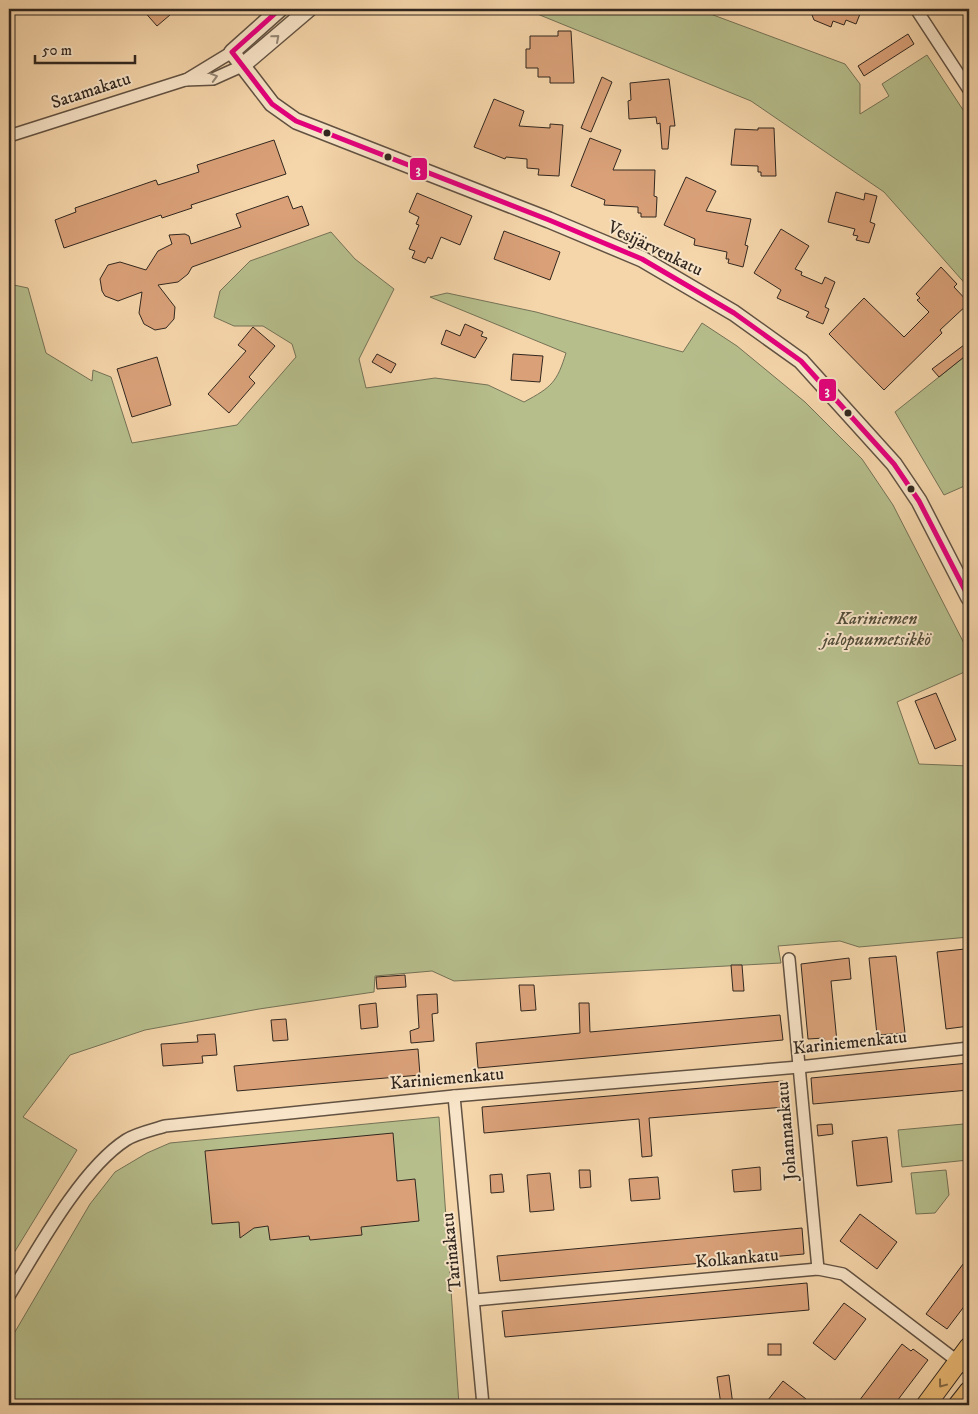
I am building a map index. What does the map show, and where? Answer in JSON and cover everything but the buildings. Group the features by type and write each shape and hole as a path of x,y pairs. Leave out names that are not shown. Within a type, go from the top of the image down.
{"main road":[{"path":"926,1405 966,1360"},
{"path":"958,1405 969,1391"}],"street":[{"path":"232,52 280,9"},
{"path":"242,66 309,9"},
{"path":"916,9 969,90"},
{"name":"Vesijärvenkatu","path":"232,52 272,104 296,121 549,220 642,260 734,313 801,361 865,430 899,472 919,501 969,598"},
{"name":"Satamakatu","path":"9,136 185,80 232,52"},
{"name":"Satamakatu","path":"185,80 213,79 242,66"},
{"name":"Johannankatu","path":"789,959 818,1269"},
{"name":"Kariniemenkatu","path":"9,1296 74,1193 102,1161 127,1139 165,1126 454,1096 799,1067 969,1048"},
{"name":"Tarinakatu","path":"454,1096 475,1300 483,1405"},
{"name":"Kolkankatu","path":"475,1300 818,1269 843,1274 966,1360"}],"green space":[{"path":"525,9 697,9 845,64 860,84 860,114 889,96 882,84 927,55 969,119 969,288 884,192 751,101"},
{"name":"Kariniemen jalopuumetsikkö","path":"331,232 355,259 394,289 359,359 366,388 435,378 488,385 524,402 552,383 560,371 566,353 430,297 447,293 536,312 683,352 702,323 737,346 805,402 862,459 893,505 969,653 969,670 897,702 919,764 969,766 969,937 859,947 840,941 778,946 781,963 454,981 432,971 375,976 374,992 259,1009 145,1030 70,1055 23,1117 77,1150 9,1261 9,284 28,288 46,353 92,381 93,370 111,377 132,443 237,425 296,357 292,344 263,326 234,326 214,317 220,291 250,261"},
{"path":"969,353 969,484 944,495 895,412"},
{"path":"439,1117 459,1405 9,1405 9,1342 90,1204 115,1172 147,1153 170,1143"},
{"path":"964,1124 968,1160 902,1167 898,1130"},
{"path":"946,1170 949,1195 935,1213 916,1214 911,1173"}],"transit line":[{"name":"3","path":"280,9 232,52 272,104 296,121 549,220 642,259 734,313 801,361 894,464 919,501 969,598"}]}
